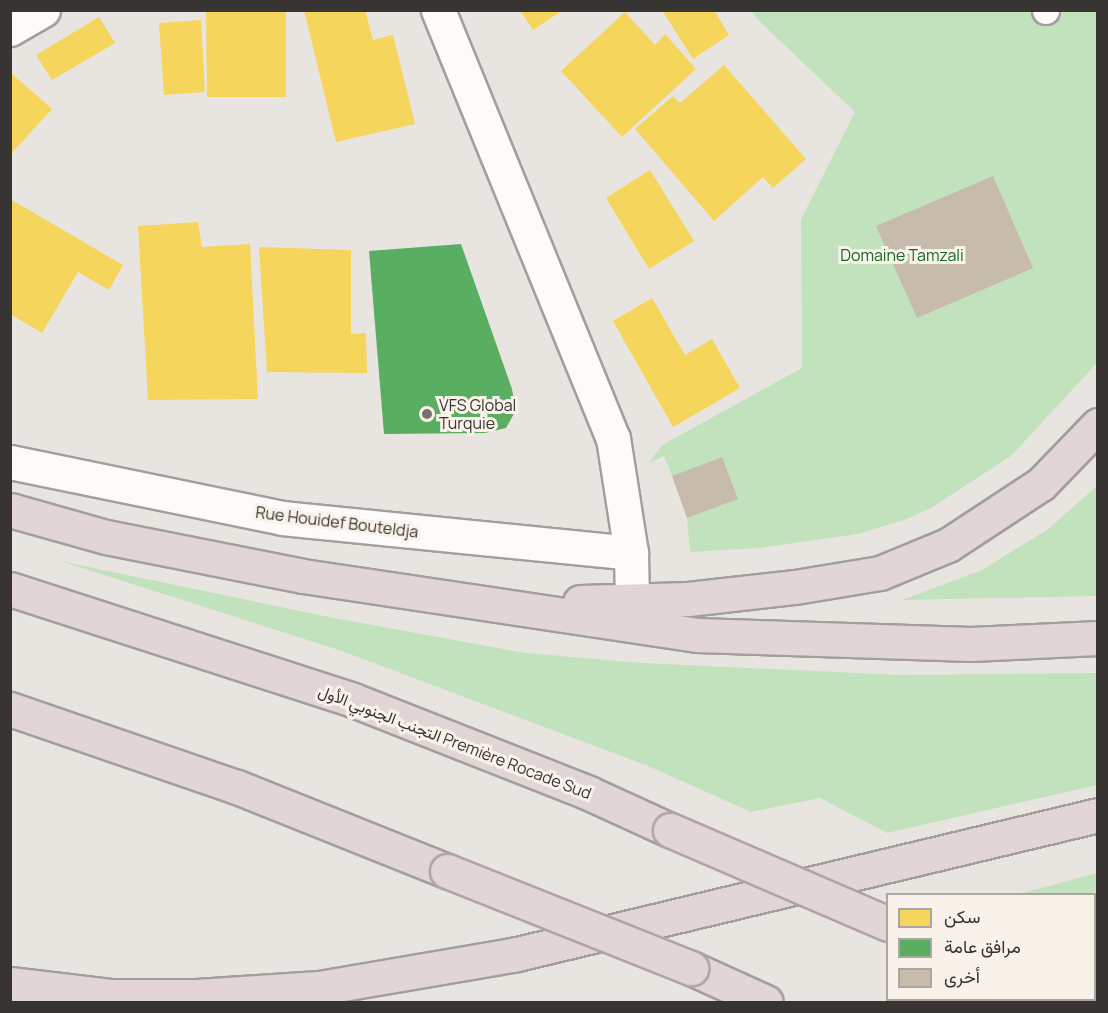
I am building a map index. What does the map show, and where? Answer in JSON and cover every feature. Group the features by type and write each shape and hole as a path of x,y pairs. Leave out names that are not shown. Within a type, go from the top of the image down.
{"highway":[{"path":"303,576 571,602 688,599 795,587 880,573 948,545 1041,483 1098,425"},
{"path":"10,510 106,537 303,576 697,635 971,644 1098,638"},
{"name":"التجنب الجنوبي الأول Première Rocade Sud","path":"10,590 353,700 589,793 886,923"},
{"path":"10,709 237,787 691,968 766,1002"},
{"path":"10,984 112,996 196,996 319,988 518,954 1098,815"}],"street":[{"path":"10,29 43,10"},
{"path":"438,10 614,438 631,553 632,601"},
{"name":"Rue Houidef Bouteldja","path":"10,462 282,518 631,553"}],"green space":[{"name":"Domaine Tamzali","path":"752,11 1097,11 1097,363 1011,456 931,508 904,520 858,534 759,548 690,552 687,518 722,458 672,476 664,456 649,463 662,445 802,368 801,219 855,112 757,19"},
{"path":"1097,486 1097,596 902,600 982,570 1048,529"},
{"path":"60,561 329,617 525,653 642,663 900,675 1097,673 1097,785 887,833 820,798 751,812 648,766 339,650"},
{"path":"1098,873 1097,991 1096,893 1023,893"}],"building: سكن":[{"path":"206,10 286,10 286,97 207,97"},
{"path":"304,10 365,10 373,40 393,35 415,124 336,142"},
{"path":"520,10 563,10 533,30"},
{"path":"662,10 714,10 729,35 693,59"},
{"path":"625,12 655,45 665,34 696,69 622,137 561,71"},
{"path":"99,17 115,43 52,80 36,55"},
{"path":"201,20 205,92 164,95 159,23"},
{"path":"724,65 806,159 773,188 763,177 714,221 635,129 673,96 680,103"},
{"path":"10,72 52,109 10,155"},
{"path":"650,170 694,241 649,269 606,198"},
{"path":"10,199 123,265 109,290 78,272 42,333 10,314"},
{"path":"198,222 202,247 250,244 258,399 148,400 138,226"},
{"path":"259,247 351,250 351,334 366,333 367,373 267,372"},
{"path":"652,298 685,355 712,339 740,388 673,427 613,321"}],"building: مرافق عامة":[{"path":"461,244 512,389 516,410 506,428 485,433 384,434 369,251"}],"building: أخرى":[{"path":"993,176 1033,268 917,318 876,226"},
{"path":"722,457 738,499 687,518 672,476"}],"place":[{"name":"VFS Global Turquie","path":"427,414"}]}
